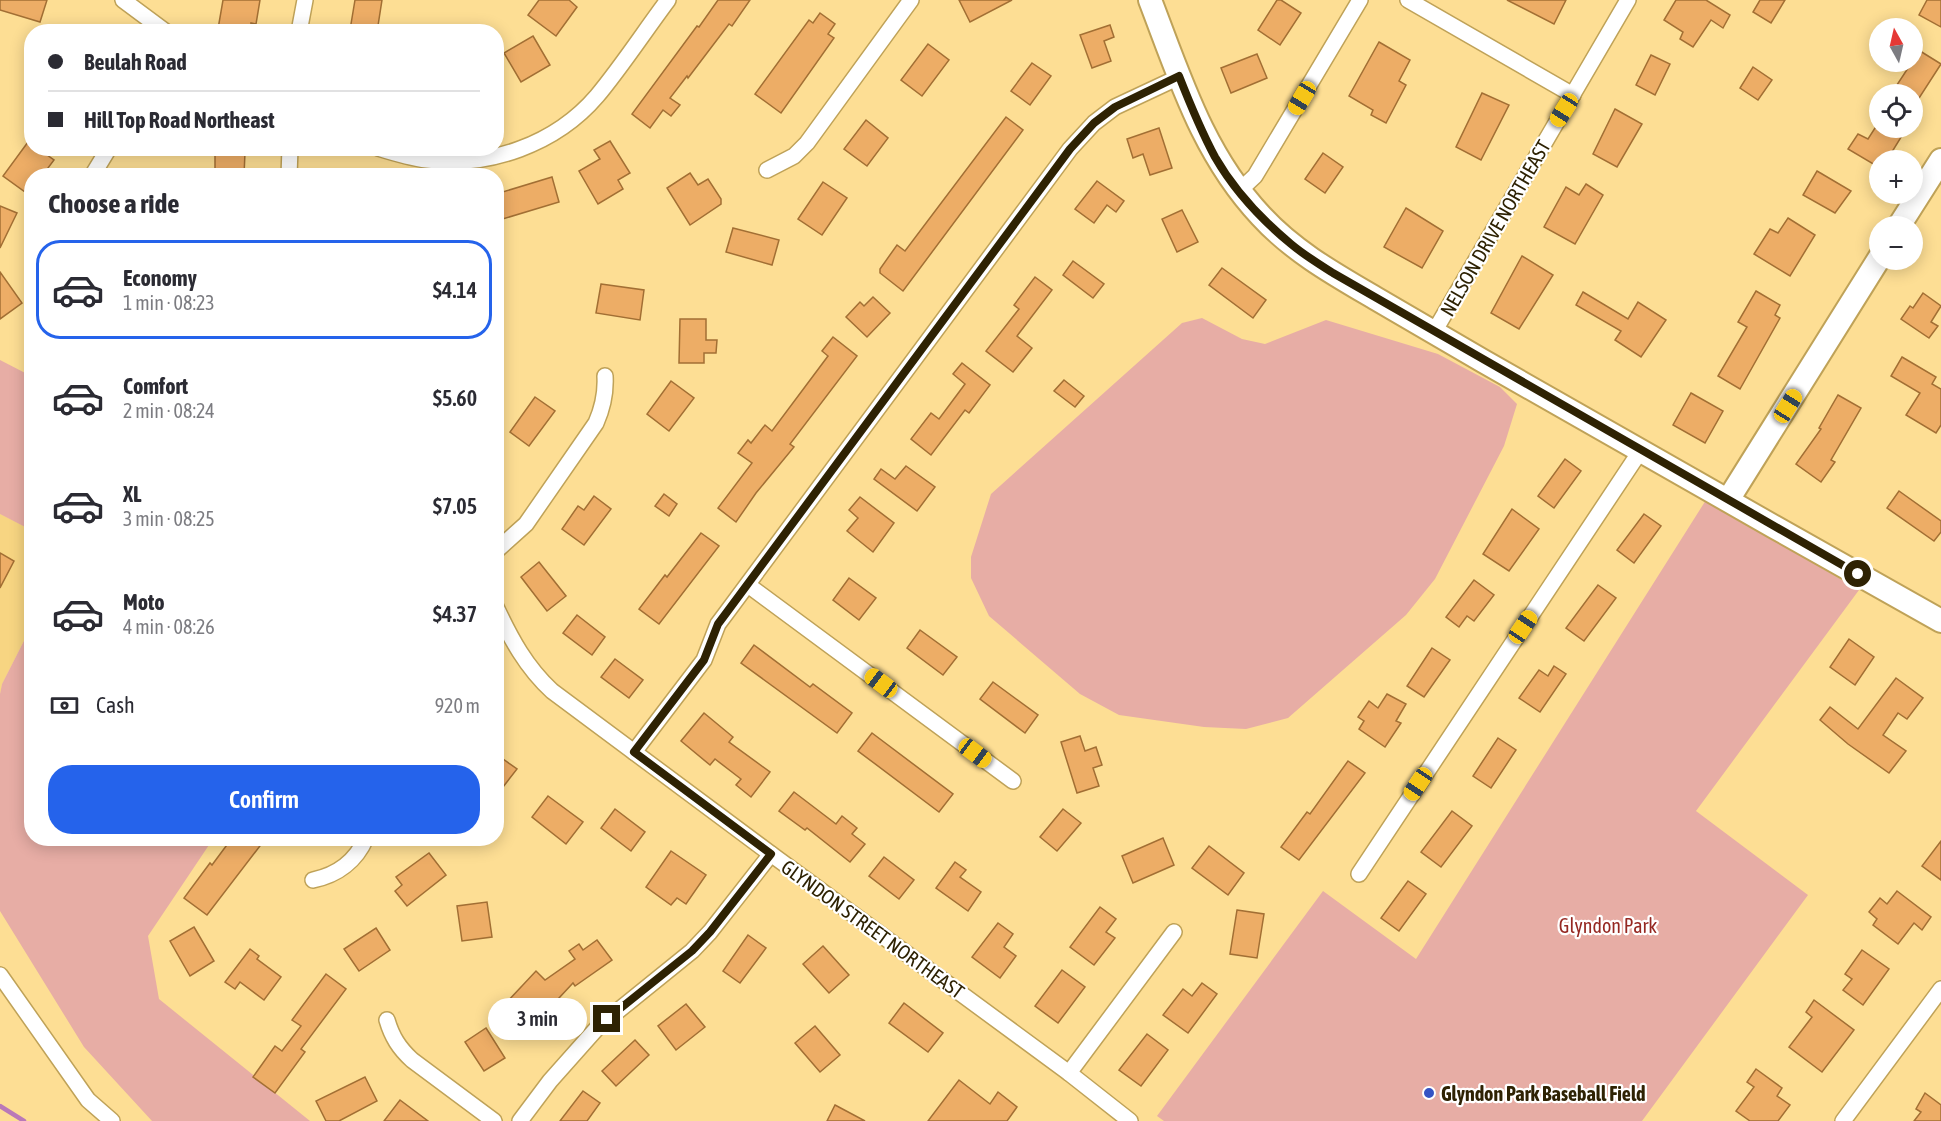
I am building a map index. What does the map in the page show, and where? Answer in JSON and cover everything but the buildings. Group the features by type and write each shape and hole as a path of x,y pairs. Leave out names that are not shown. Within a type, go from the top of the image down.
{"main road":[{"path":"1150,0 1201,129 1216,158 1260,216 1293,246 1333,273 1434,332 1941,621"},
{"path":"1905,216 1941,159"},
{"path":"1728,500 1872,270"}],"street":[{"path":"123,0 155,24"},
{"path":"300,24 305,0"},
{"path":"504,155 536,143 565,125 597,96 668,0"},
{"path":"767,170 794,156 807,143 911,0"},
{"path":"1239,190 1255,176 1360,0"},
{"path":"1408,0 1573,95"},
{"name":"NELSON DRIVE NORTHEAST","path":"1434,332 1628,0"},
{"path":"634,752 704,660 718,624 1070,149 1094,123 1115,107 1179,76"},
{"path":"405,156 453,162 498,156"},
{"path":"504,544 526,524 596,423 603,407 606,390 605,376"},
{"path":"1359,874 1641,450"},
{"path":"748,585 1013,781"},
{"name":"GLYNDON STREET NORTHEAST","path":"504,637 552,691 1070,1073 1130,1121"},
{"path":"313,880 337,872 350,862 362,846"},
{"path":"520,1121 550,1081 598,1027 692,951 710,932 771,854"},
{"path":"1070,1073 1174,932"},
{"path":"0,975 88,1100 112,1121"},
{"path":"1843,1121 1941,988"},
{"path":"387,1020 392,1036 406,1055 494,1121"}],"shaded area":[{"path":"0,514 24,526 24,641 2,684 0,694"}],"green space":[{"path":"1202,318 1242,339 1265,344 1326,320 1438,354 1500,387 1517,404 1504,446 1435,579 1406,615 1288,718 1246,729 1204,727 1119,715 1080,694 989,616 971,578 971,557 991,494 1182,323"},
{"path":"0,360 24,372 24,526 0,514"},
{"name":"Glyndon Park","path":"1706,500 1859,590 1696,811 1808,895 1642,1121 1164,1121 1157,1116 1323,891 1416,959"},
{"path":"24,641 24,846 208,846 148,936 159,999 310,1121 152,1121 84,1047 0,911 0,694 2,684"}],"waterway":[{"path":"0,1106 24,1121"}],"place":[{"name":"Glyndon Park Baseball Field","path":"1429,1093"}],"route":[{"path":"607,1019 692,951 710,932 771,854 634,752 704,660 718,624 1070,149 1094,123 1115,107 1179,76 1201,129 1230,179 1260,216 1293,246 1333,273 1858,574"}]}
